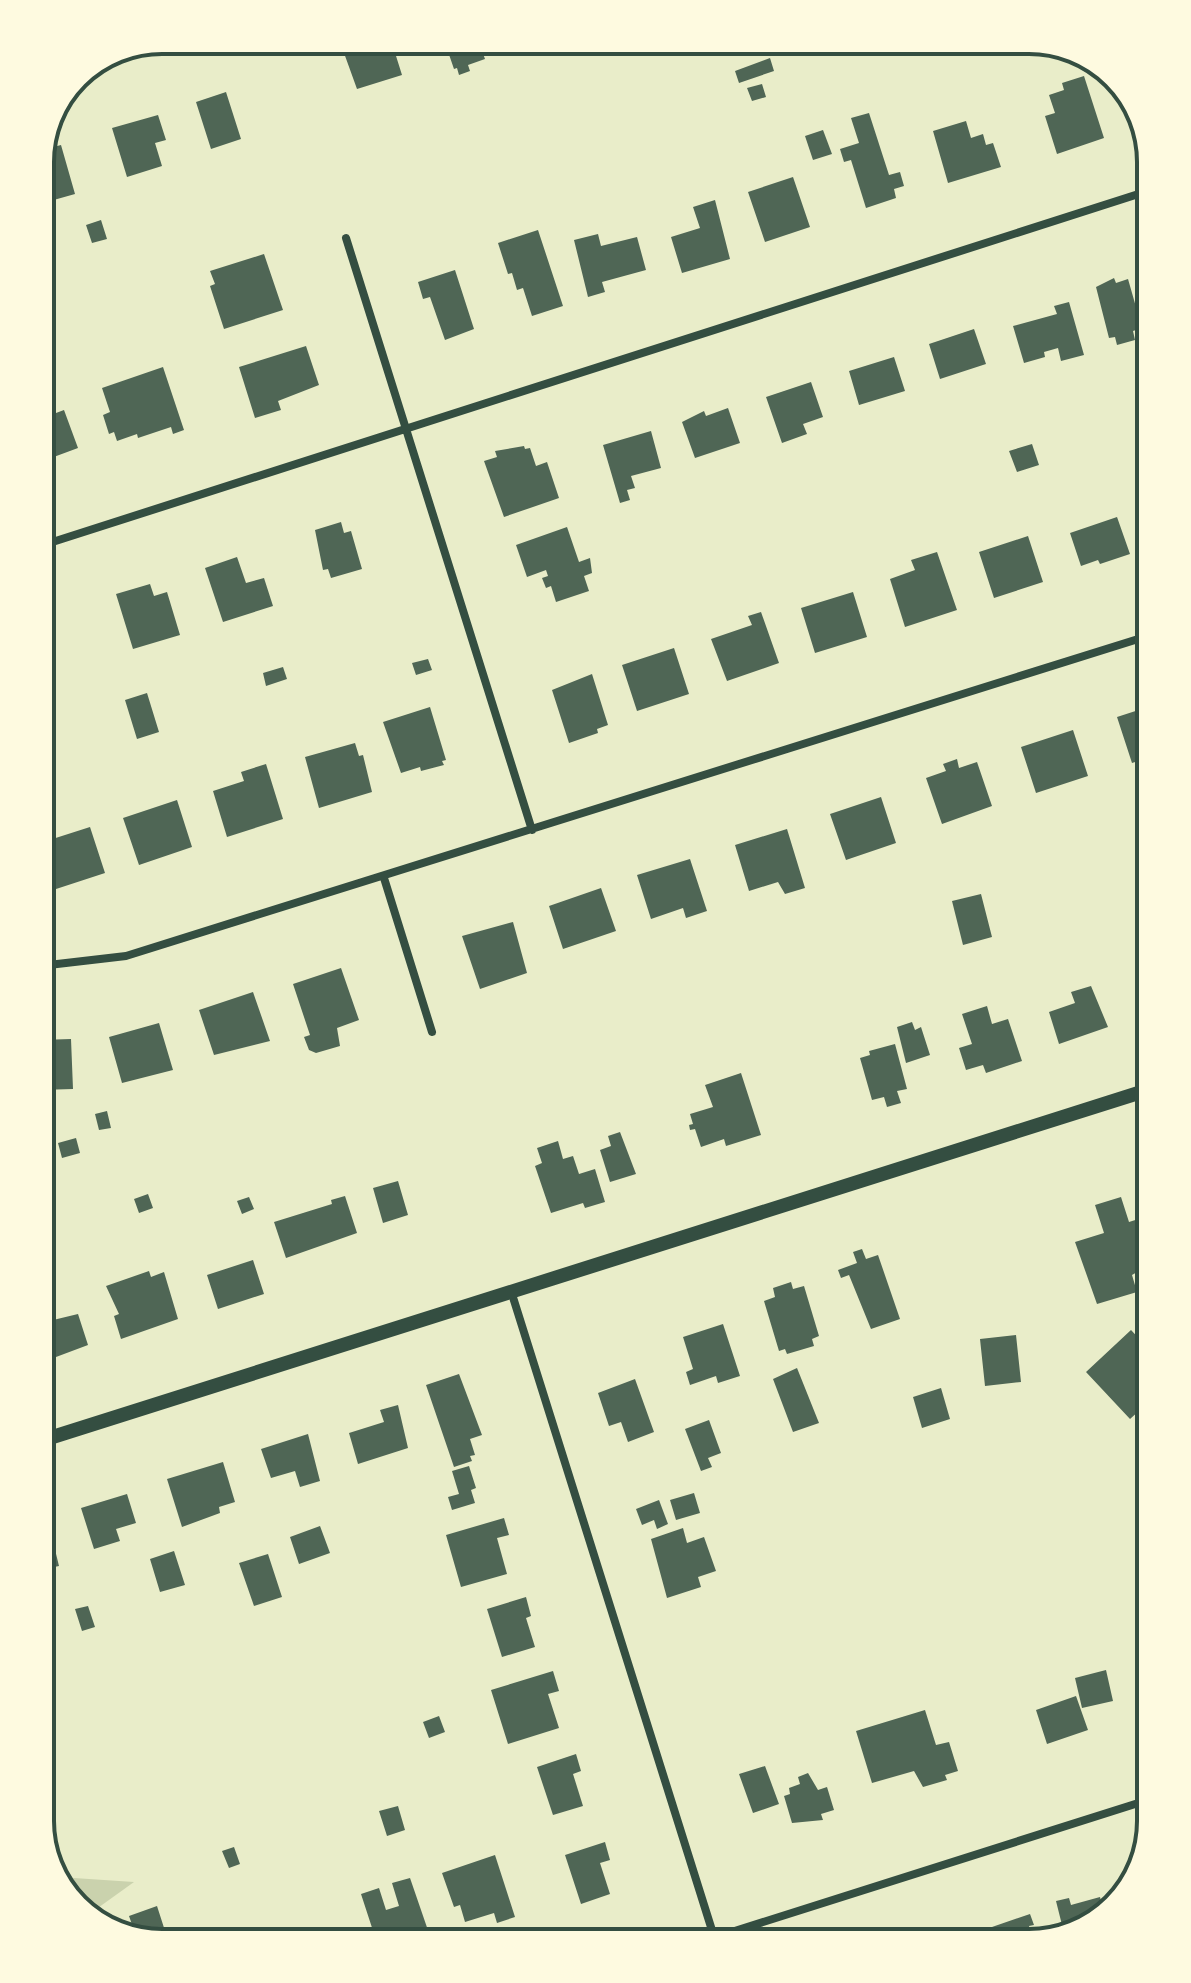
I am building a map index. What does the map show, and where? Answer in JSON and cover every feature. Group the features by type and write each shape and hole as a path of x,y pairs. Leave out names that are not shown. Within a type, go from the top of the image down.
{"street":[{"path":"54,542 1137,194"},
{"path":"346,238 532,830"},
{"path":"54,964 126,956 384,878 1137,639"},
{"path":"384,878 432,1032"},
{"path":"54,1437 1137,1093"},
{"path":"511,1291 712,1929"},
{"path":"749,1929 1137,1804"}],"green space":[{"path":"70,1878 134,1882 98,1908"}],"building":[{"path":"344,54 395,54 402,75 357,89"},
{"path":"449,54 483,54 485,59 468,65 470,71 459,75 457,68 454,69"},
{"path":"770,58 774,71 739,83 735,71"},
{"path":"1084,76 1104,138 1057,154 1045,116 1055,113 1049,95 1064,90 1062,83"},
{"path":"762,84 766,97 752,101 747,88"},
{"path":"226,92 241,139 211,149 196,102"},
{"path":"869,113 889,175 900,172 904,186 894,189 896,198 866,208 851,160 844,162 840,149 859,143 851,118"},
{"path":"158,115 166,140 155,143 162,166 127,177 112,128"},
{"path":"966,121 971,138 983,134 986,145 993,143 1001,167 948,183 933,131"},
{"path":"823,130 832,154 813,160 805,136"},
{"path":"61,145 75,194 54,200 54,155 56,146"},
{"path":"793,177 810,227 765,242 748,192"},
{"path":"715,200 730,259 682,273 671,237 700,228 693,207"},
{"path":"101,220 107,239 92,243 86,225"},
{"path":"538,230 563,306 532,316 523,288 517,290 512,273 508,274 498,243"},
{"path":"598,234 601,246 637,237 646,270 602,282 605,292 588,297 574,240"},
{"path":"264,254 283,310 224,329 210,286 215,284 210,271"},
{"path":"455,270 474,329 445,340 430,297 423,299 418,282"},
{"path":"1114,278 1116,283 1128,279 1137,310 1137,330 1133,331 1135,340 1117,345 1115,337 1109,338 1096,287"},
{"path":"1069,302 1084,355 1061,361 1058,348 1044,352 1045,357 1024,363 1013,326 1057,314 1054,306"},
{"path":"974,329 986,364 940,379 929,344"},
{"path":"306,346 319,385 278,401 281,410 255,418 239,367"},
{"path":"894,357 905,391 859,405 849,371"},
{"path":"163,367 184,430 173,434 171,427 117,441 114,432 109,434 103,415 110,412 102,388"},
{"path":"811,382 823,417 803,424 807,434 782,443 766,397"},
{"path":"728,408 740,443 695,458 682,422 704,411 706,416"},
{"path":"64,410 78,448 54,457 54,414"},
{"path":"651,431 661,468 631,476 635,488 627,490 630,500 620,503 603,445"},
{"path":"1032,444 1039,465 1017,472 1009,451"},
{"path":"524,446 525,449 530,448 536,466 547,462 559,498 504,517 484,461 497,457 495,451"},
{"path":"1117,517 1130,554 1100,564 1098,560 1081,566 1070,533"},
{"path":"341,522 344,533 351,531 362,569 331,578 328,569 323,570 315,530"},
{"path":"567,527 579,562 590,558 592,573 584,576 589,591 556,602 551,586 546,588 542,578 548,576 546,570 527,577 516,545"},
{"path":"1028,536 1043,582 994,598 979,552"},
{"path":"937,552 957,610 905,627 890,579 915,570 911,560"},
{"path":"237,557 246,583 264,578 273,606 223,622 205,568"},
{"path":"150,584 154,596 167,592 180,635 133,649 116,594"},
{"path":"853,592 867,637 815,653 801,608"},
{"path":"761,612 779,663 727,681 711,639 752,625 748,616"},
{"path":"674,648 689,694 637,711 622,665"},
{"path":"428,659 432,670 416,675 412,663"},
{"path":"283,667 287,679 266,686 263,673"},
{"path":"592,674 608,725 597,729 598,733 569,743 552,690"},
{"path":"147,693 159,732 137,739 125,700"},
{"path":"430,707 446,760 442,761 444,765 421,771 420,767 401,773 383,722"},
{"path":"1137,711 1137,761 1132,763 1117,717"},
{"path":"1073,730 1088,776 1036,793 1021,747"},
{"path":"355,743 359,756 363,755 372,792 319,808 305,757"},
{"path":"957,759 959,768 977,762 992,806 942,824 926,778 946,771 943,764"},
{"path":"266,764 283,819 227,837 213,791 244,781 241,772"},
{"path":"881,797 896,843 846,860 830,814"},
{"path":"177,800 192,847 139,865 123,818"},
{"path":"90,827 105,873 54,890 54,839"},
{"path":"787,829 805,888 785,894 778,882 749,891 735,845"},
{"path":"690,859 707,911 686,918 683,908 651,919 637,875"},
{"path":"601,888 616,931 563,949 549,906"},
{"path":"981,894 992,937 963,945 952,901"},
{"path":"513,922 527,973 480,989 462,936"},
{"path":"341,968 359,1020 337,1028 340,1046 316,1053 309,1050 304,1037 310,1035 293,984"},
{"path":"1091,986 1108,1027 1059,1044 1049,1012 1075,1003 1071,992"},
{"path":"253,992 270,1041 214,1055 199,1010"},
{"path":"987,1006 992,1024 1008,1019 1022,1061 986,1073 983,1065 966,1070 959,1048 972,1044 962,1014"},
{"path":"912,1022 915,1030 921,1027 930,1055 906,1063 897,1027"},
{"path":"159,1023 173,1070 122,1083 109,1037"},
{"path":"71,1039 73,1089 54,1090 54,1040"},
{"path":"895,1044 907,1089 897,1091 901,1103 887,1107 884,1097 872,1100 860,1058 870,1055 869,1051"},
{"path":"741,1073 761,1135 726,1146 724,1139 701,1147 695,1129 690,1130 689,1125 693,1124 690,1114 713,1107 705,1085"},
{"path":"107,1111 111,1128 99,1130 95,1114"},
{"path":"620,1132 636,1174 610,1182 600,1150 611,1146 608,1136"},
{"path":"76,1138 80,1153 62,1158 58,1143"},
{"path":"558,1141 563,1159 573,1156 579,1174 595,1169 605,1202 585,1208 583,1203 551,1213 535,1166 542,1163 537,1148"},
{"path":"398,1181 408,1215 383,1223 373,1188"},
{"path":"148,1194 153,1208 139,1213 134,1199"},
{"path":"345,1196 357,1233 286,1258 274,1222 332,1204 331,1200"},
{"path":"249,1197 254,1209 242,1214 237,1201"},
{"path":"1121,1197 1129,1222 1137,1219 1137,1272 1132,1275 1137,1292 1097,1304 1075,1242 1104,1233 1095,1205"},
{"path":"862,1249 866,1259 878,1255 900,1319 871,1329 849,1275 841,1278 838,1270 857,1263 853,1252"},
{"path":"253,1260 264,1294 218,1309 207,1275"},
{"path":"149,1271 151,1277 164,1272 178,1319 121,1339 114,1316 119,1314 106,1286"},
{"path":"791,1282 793,1289 804,1286 819,1336 812,1339 814,1346 787,1354 785,1349 779,1351 764,1301 775,1297 773,1288"},
{"path":"78,1314 88,1345 54,1358 54,1320"},
{"path":"723,1324 740,1376 718,1383 716,1376 690,1385 686,1372 693,1369 683,1337"},
{"path":"1131,1330 1137,1336 1137,1413 1130,1419 1086,1372"},
{"path":"1016,1335 1021,1382 985,1386 980,1339"},
{"path":"797,1368 819,1423 793,1432 773,1379"},
{"path":"459,1374 482,1435 470,1439 475,1455 470,1456 472,1461 454,1467 426,1385"},
{"path":"635,1379 654,1432 628,1442 621,1422 609,1426 598,1393"},
{"path":"941,1388 950,1419 922,1428 913,1397"},
{"path":"398,1405 408,1448 358,1464 349,1433 384,1422 380,1410"},
{"path":"709,1420 721,1453 708,1458 712,1467 701,1471 685,1429"},
{"path":"308,1434 320,1481 300,1487 295,1471 271,1478 261,1449"},
{"path":"223,1462 235,1502 219,1507 220,1513 182,1527 167,1479"},
{"path":"469,1466 476,1488 471,1490 475,1503 452,1510 448,1497 459,1494 452,1471"},
{"path":"694,1493 700,1513 676,1520 670,1500"},
{"path":"127,1494 136,1523 116,1529 120,1541 94,1549 81,1508"},
{"path":"659,1500 668,1524 657,1529 654,1520 642,1525 636,1509"},
{"path":"504,1518 509,1535 497,1538 507,1574 461,1587 446,1535"},
{"path":"320,1526 330,1553 299,1564 290,1537"},
{"path":"683,1528 687,1543 704,1537 716,1571 698,1577 701,1587 667,1598 651,1539"},
{"path":"54,1546 59,1566 54,1567"},
{"path":"174,1551 185,1585 160,1592 150,1559"},
{"path":"268,1554 282,1597 254,1606 239,1563"},
{"path":"526,1597 531,1616 526,1618 535,1647 502,1657 487,1609"},
{"path":"88,1606 95,1627 82,1631 75,1609"},
{"path":"1106,1670 1113,1701 1082,1708 1075,1678"},
{"path":"553,1671 559,1691 548,1694 559,1728 508,1744 491,1690"},
{"path":"1076,1696 1088,1730 1047,1744 1036,1710"},
{"path":"925,1710 936,1745 949,1742 958,1771 945,1775 947,1780 923,1787 914,1771 872,1783 856,1731"},
{"path":"439,1716 445,1732 429,1738 423,1722"},
{"path":"576,1754 581,1771 573,1774 583,1806 553,1815 537,1767"},
{"path":"765,1766 779,1804 753,1813 739,1774"},
{"path":"808,1773 818,1790 827,1787 834,1810 821,1814 823,1820 792,1823 784,1796 790,1794 789,1788 800,1784 798,1777"},
{"path":"398,1806 405,1830 387,1836 379,1811"},
{"path":"605,1842 610,1860 600,1863 610,1894 581,1904 565,1855"},
{"path":"234,1847 240,1864 229,1868 222,1851"},
{"path":"495,1855 515,1917 497,1923 494,1913 465,1922 460,1905 454,1907 442,1873"},
{"path":"410,1878 428,1929 372,1929 361,1894 379,1888 386,1910 399,1906 392,1883"},
{"path":"1100,1897 1101,1901 1077,1918 1062,1924 1056,1901 1069,1898 1071,1905"},
{"path":"157,1906 164,1929 132,1924 129,1916"},
{"path":"1030,1914 1034,1925 1029,1929 992,1927"}]}
